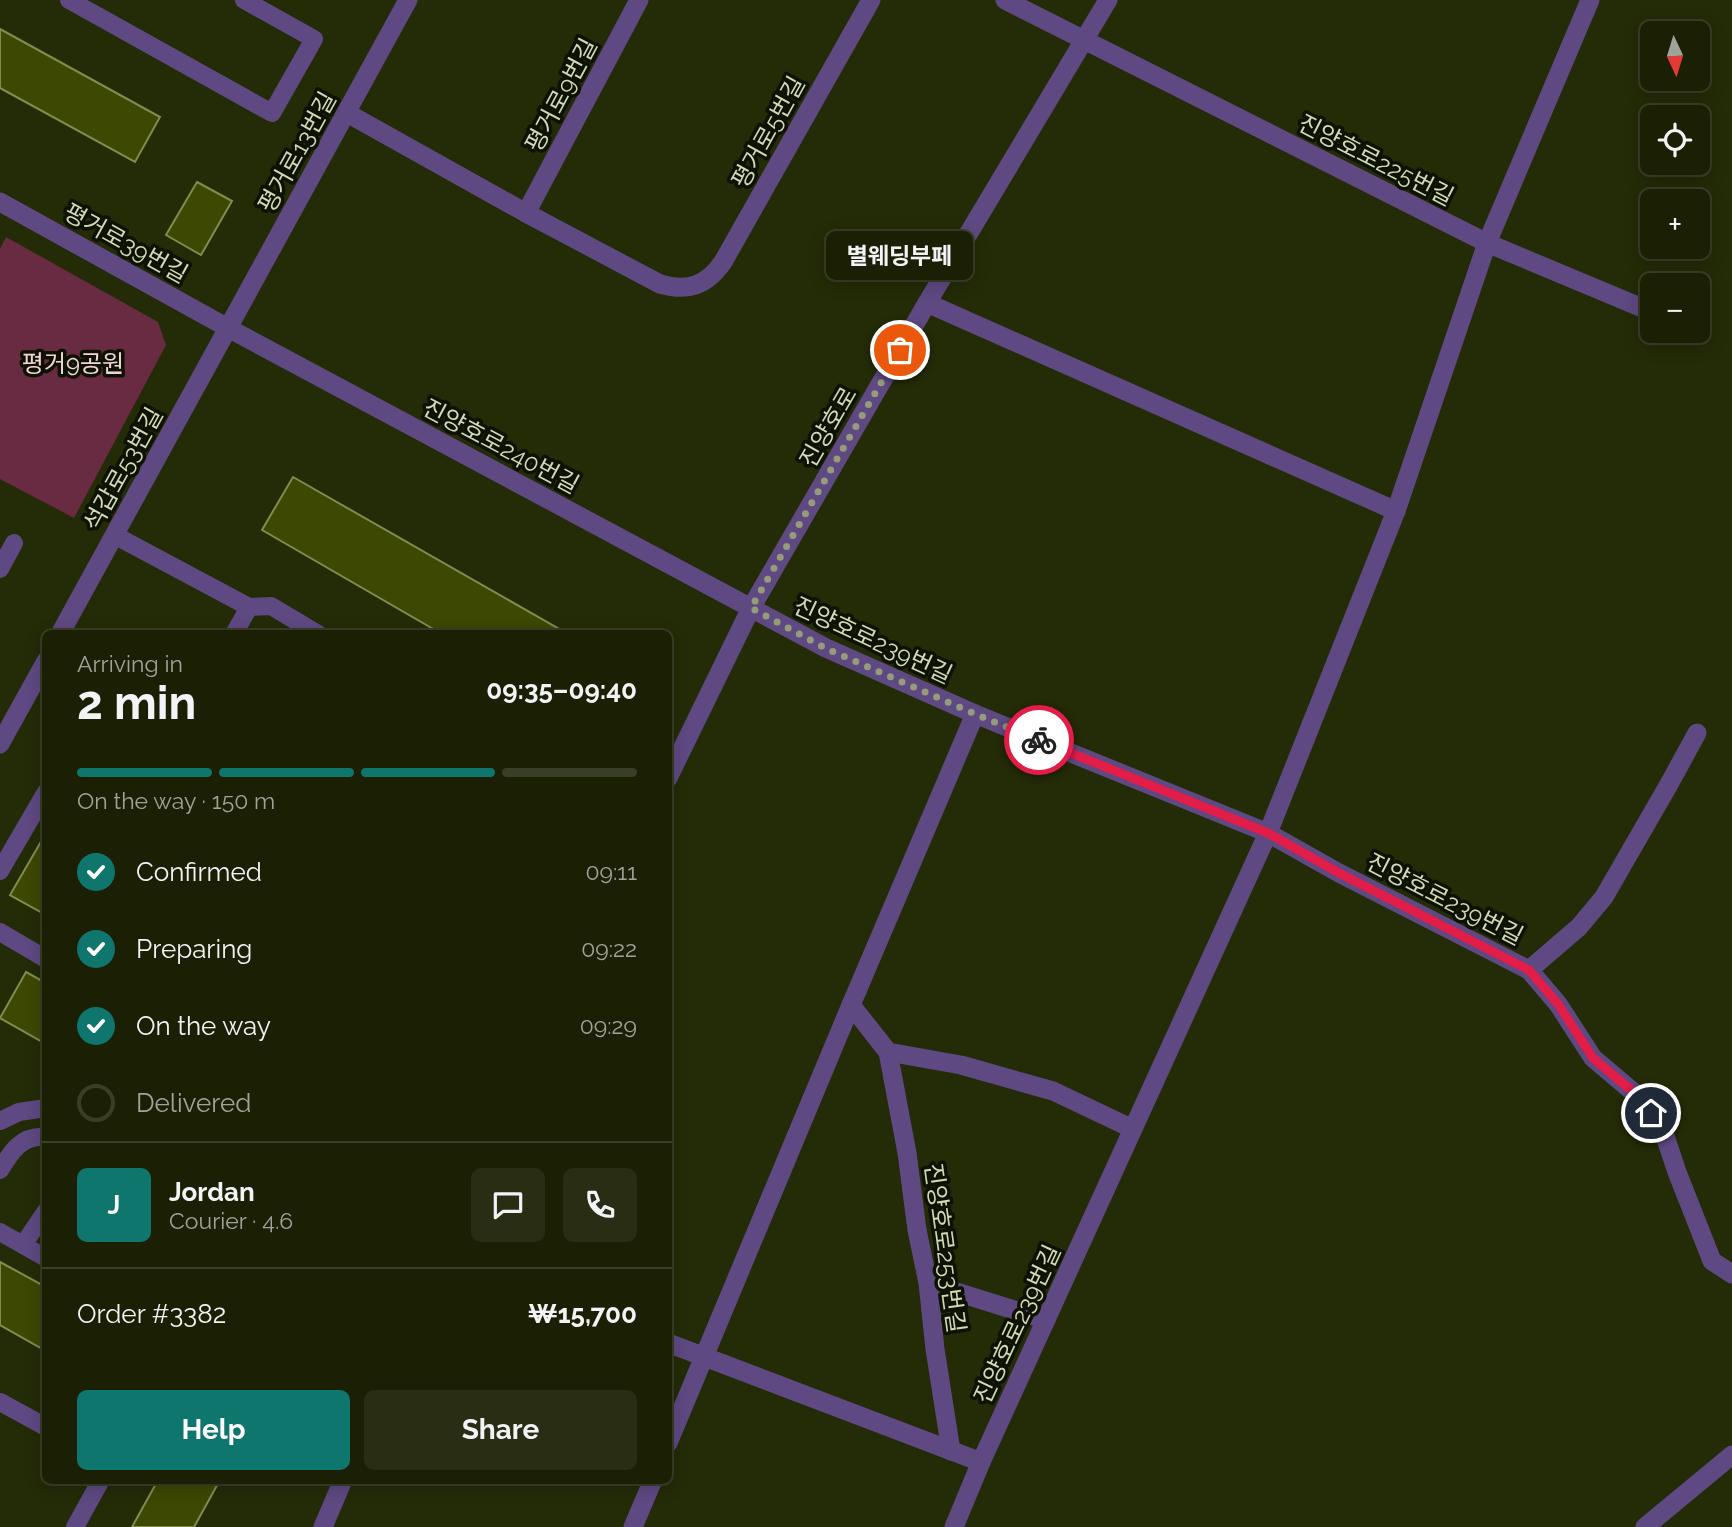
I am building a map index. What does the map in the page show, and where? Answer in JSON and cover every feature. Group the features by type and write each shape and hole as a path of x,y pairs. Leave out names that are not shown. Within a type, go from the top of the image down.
{"street":[{"name":"평거로13번길","path":"228,328 408,0"},
{"name":"평거로9번길","path":"526,213 639,0"},
{"name":"평거로5번길","path":"526,213 660,284 689,288 703,283 723,262 871,0"},
{"name":"진양호로225번길","path":"1005,0 1487,243 1640,307"},
{"name":"진양호로","path":"672,770 751,608 1108,0"},
{"path":"1268,833 1396,511 1487,243 1590,0"},
{"path":"347,113 526,213"},
{"name":"평거로39번길","path":"0,202 228,328"},
{"path":"928,303 1396,511"},
{"name":"석갑로53번길","path":"62,630 228,328"},
{"name":"진양호로240번길","path":"228,328 751,608"},
{"name":"진양호로239번길","path":"751,608 825,648 975,714 1268,833 1339,873 1529,970 1558,1004 1593,1058 1639,1097 1663,1130 1712,1261 1732,1274"},
{"path":"0,744 42,668"},
{"path":"672,1433 975,714"},
{"path":"1529,970 1578,926 1604,897 1697,733"},
{"name":"진양호로239번길","path":"954,1527 981,1462 1268,833"},
{"path":"851,1005 888,1052 961,1065 1053,1091 1133,1129"},
{"name":"진양호로253번길","path":"888,1052 907,1153 917,1230 929,1283 935,1349 951,1451"},
{"path":"929,1283 1046,1320"},
{"path":"672,1345 981,1462"},
{"path":"1644,1527 1732,1455"},
{"path":"323,1527 341,1484"},
{"path":"634,1527 651,1484"}],"lane":[{"path":"69,0 272,113 314,39 244,0"},
{"path":"114,535 249,607 271,606 311,630"},
{"path":"0,569 14,543"},
{"path":"236,630 249,607"},
{"path":"0,871 42,799"},
{"path":"0,932 42,957"},
{"path":"0,1121 19,1112 42,1109"},
{"path":"0,1170 13,1149 28,1139 42,1136"},
{"path":"23,1245 42,1217"},
{"path":"0,1232 42,1256"},
{"path":"0,1402 42,1425"},
{"path":"75,1527 99,1484"}],"green space":[{"name":"평거9공원","path":"6,237 158,322 166,345 74,518 0,479 0,249"}],"building":[{"path":"0,29 160,117 135,162 0,88"},
{"path":"197,182 232,201 201,255 166,235"},
{"path":"293,477 561,630 435,630 262,530"},
{"path":"42,840 42,913 10,895"},
{"path":"26,972 42,981 42,1042 0,1018"},
{"path":"0,1262 42,1285 42,1349 0,1325"},
{"path":"156,1484 218,1484 194,1527 132,1527"}],"way so far":[{"path":"900,350 751,608 825,648 1039,740"}],"place":[{"name":"별웨딩부페","path":"900,350"}],"route":[{"path":"1039,740 1268,833 1339,873 1529,970 1558,1004 1593,1058 1639,1097 1651,1113"}]}
